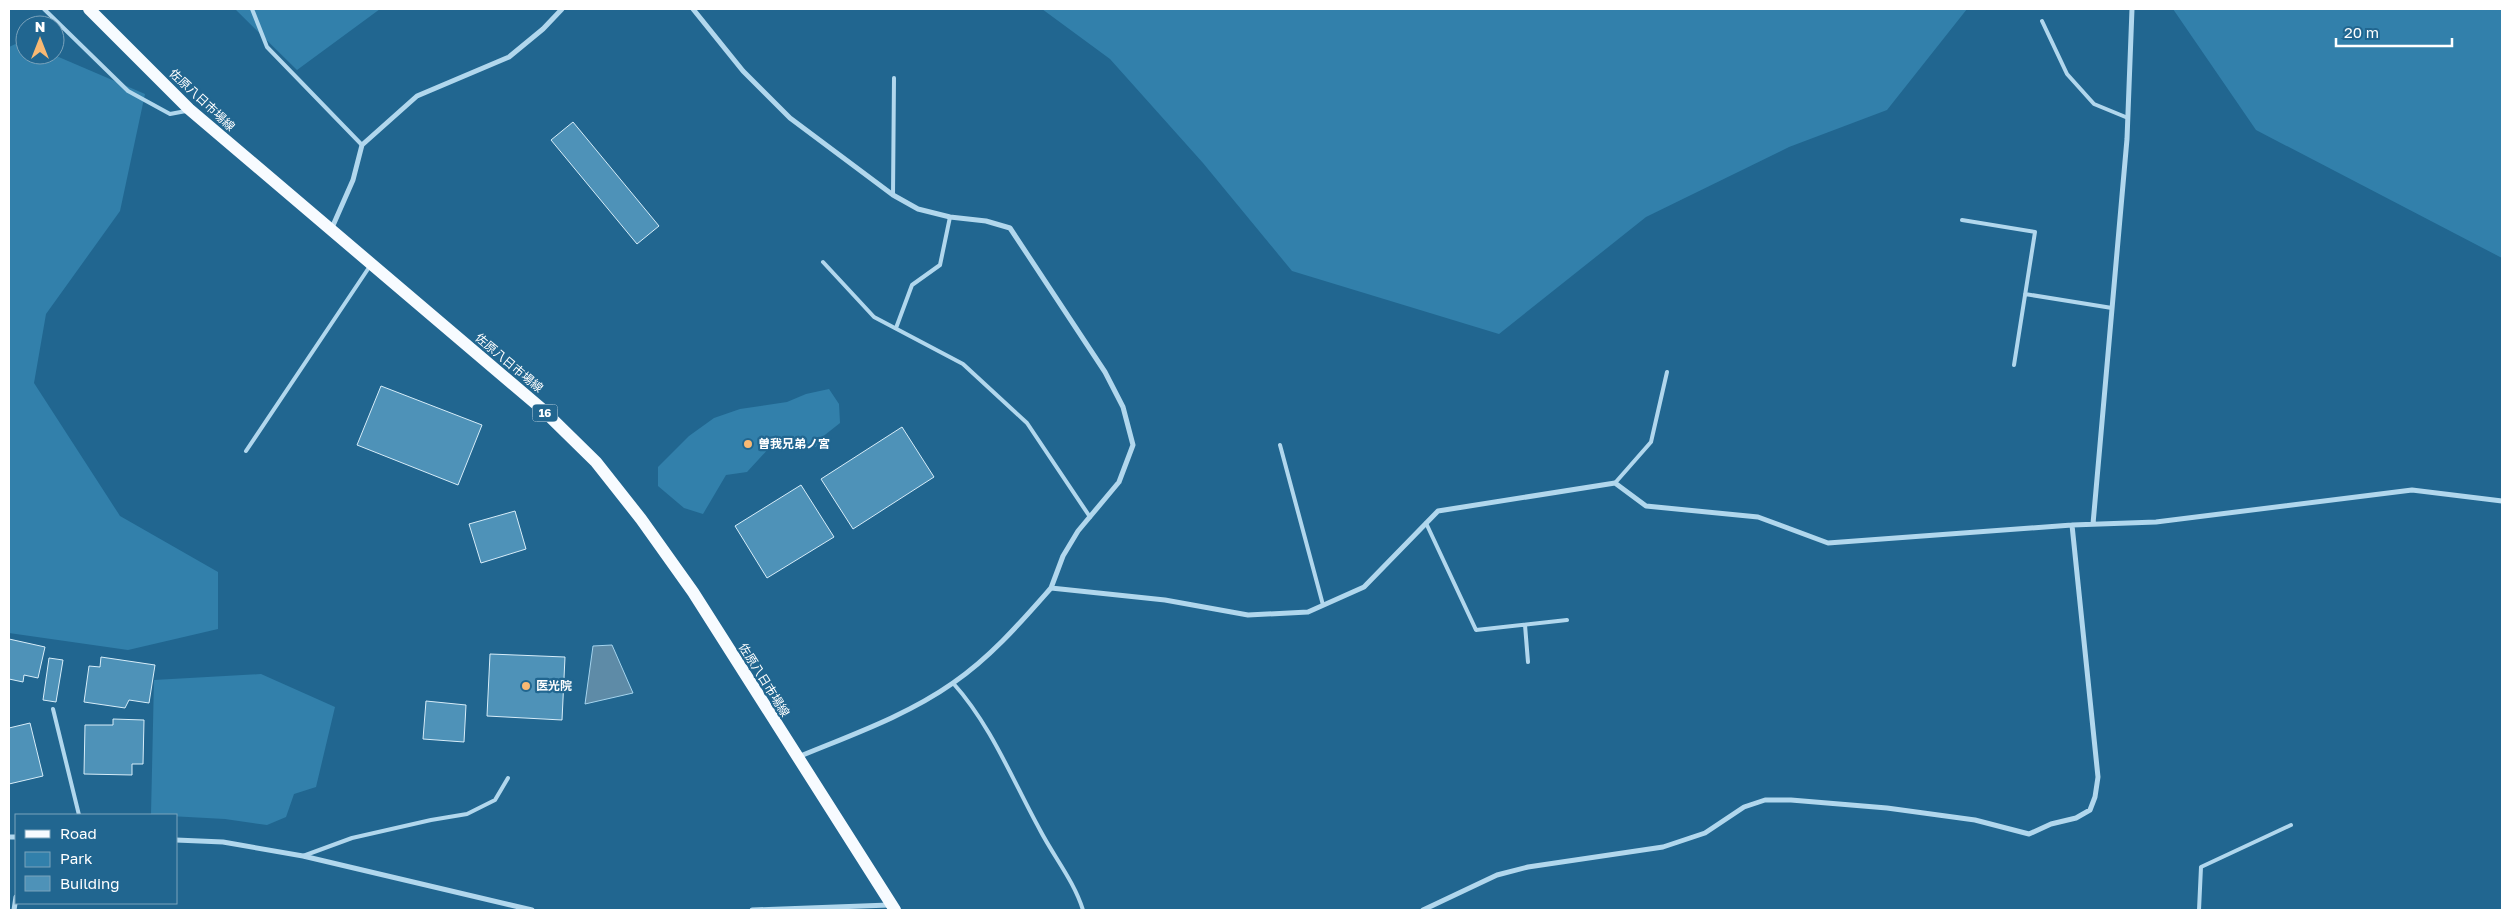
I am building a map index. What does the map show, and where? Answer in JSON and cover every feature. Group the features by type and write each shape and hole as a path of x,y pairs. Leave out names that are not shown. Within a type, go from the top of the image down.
{"main road":[{"name":"佐原八日市場線","path":"89,9 189,109 542,409 596,462 641,519 693,592 893,907"}],"street":[{"path":"331,230 353,180 362,145 417,96 509,57 543,29 562,9"},
{"path":"693,9 743,72 790,118 893,195 918,209 950,217 986,221 1010,228 1105,372 1123,407 1133,445 1119,482 1078,531 1063,556 1051,588 1008,637 953,683 892,718 797,757"},
{"path":"2093,524 2128,118 2132,9"},
{"path":"1051,588 1164,600 1248,615 1308,612 1364,587 1438,511 1615,483 1646,506 1758,516 1828,543 2072,525 2156,522 2412,490 2502,501"},
{"path":"1423,910 1497,875 1520,869 1663,847 1705,832 1744,807 1765,800 1791,800 1887,808 1975,820 2029,834 2051,824 2076,818 2090,810 2095,797 2098,777 2072,525"},
{"path":"178,840 223,842 303,856 532,910"},
{"path":"752,910 893,907"}],"lane":[{"path":"44,9 128,91 170,114 179,114 189,109"},
{"path":"252,9 267,47 362,145"},
{"path":"2042,21 2067,74 2094,104 2128,118"},
{"path":"893,195 894,78"},
{"path":"896,328 912,285 940,265 950,217"},
{"path":"1962,220 2035,232 2014,365"},
{"path":"823,262 874,318 963,364 1027,423 1090,516"},
{"path":"246,451 371,264"},
{"path":"2025,294 2112,308"},
{"path":"1615,483 1651,442 1667,372"},
{"path":"1280,445 1323,604"},
{"path":"1426,523 1476,630 1567,620"},
{"path":"1526,625 1528,662"},
{"path":"953,683 973,705 1040,831 1077,892 1083,910"},
{"path":"53,709 79,814"},
{"path":"303,856 352,838 467,814 495,800 508,778"},
{"path":"2199,910 2201,867 2291,826"}],"green space":[{"path":"235,9 380,9 297,70"},
{"path":"1042,9 1967,9 1887,110 1789,147 1646,217 1499,334 1292,271 1203,163 1110,59"},
{"path":"2173,9 2502,9 2502,258 2256,130"},
{"path":"15,44 15,65 65,65 65,60 145,94 120,211 46,314 34,383 120,516 218,572 218,629 128,650 9,633 9,47"},
{"path":"829,389 839,404 840,423 821,438 816,447 770,447 747,472 726,475 703,514 684,508 658,486 658,467 689,436 714,418 740,409 787,402 806,394"},
{"path":"261,674 335,707 316,787 294,794 286,817 267,825 225,819 178,816 178,814 151,814 154,680"}],"shaded area":[{"path":"612,645 633,693 585,704 593,646"}],"building":[{"path":"573,122 659,226 637,244 551,140"},
{"path":"381,386 482,425 458,485 357,445"},
{"path":"902,427 934,477 853,529 821,479"},
{"path":"801,485 834,537 767,578 735,526"},
{"path":"515,511 526,549 481,563 469,524"},
{"path":"9,639 45,647 38,678 24,675 23,682 9,679"},
{"name":"医光院","path":"490,654 565,657 562,720 487,716"},
{"path":"101,657 155,665 149,703 129,700 125,708 84,702 89,666 100,667"},
{"path":"49,658 63,660 56,702 43,700"},
{"path":"426,701 466,705 464,742 423,739"},
{"path":"113,719 144,720 143,764 132,764 132,775 84,774 85,725 113,725"},
{"path":"30,723 43,776 9,784 9,728"}],"place":[{"name":"曽我兄弟ノ宮","path":"748,444"},
{"name":"医光院","path":"526,686"}]}
